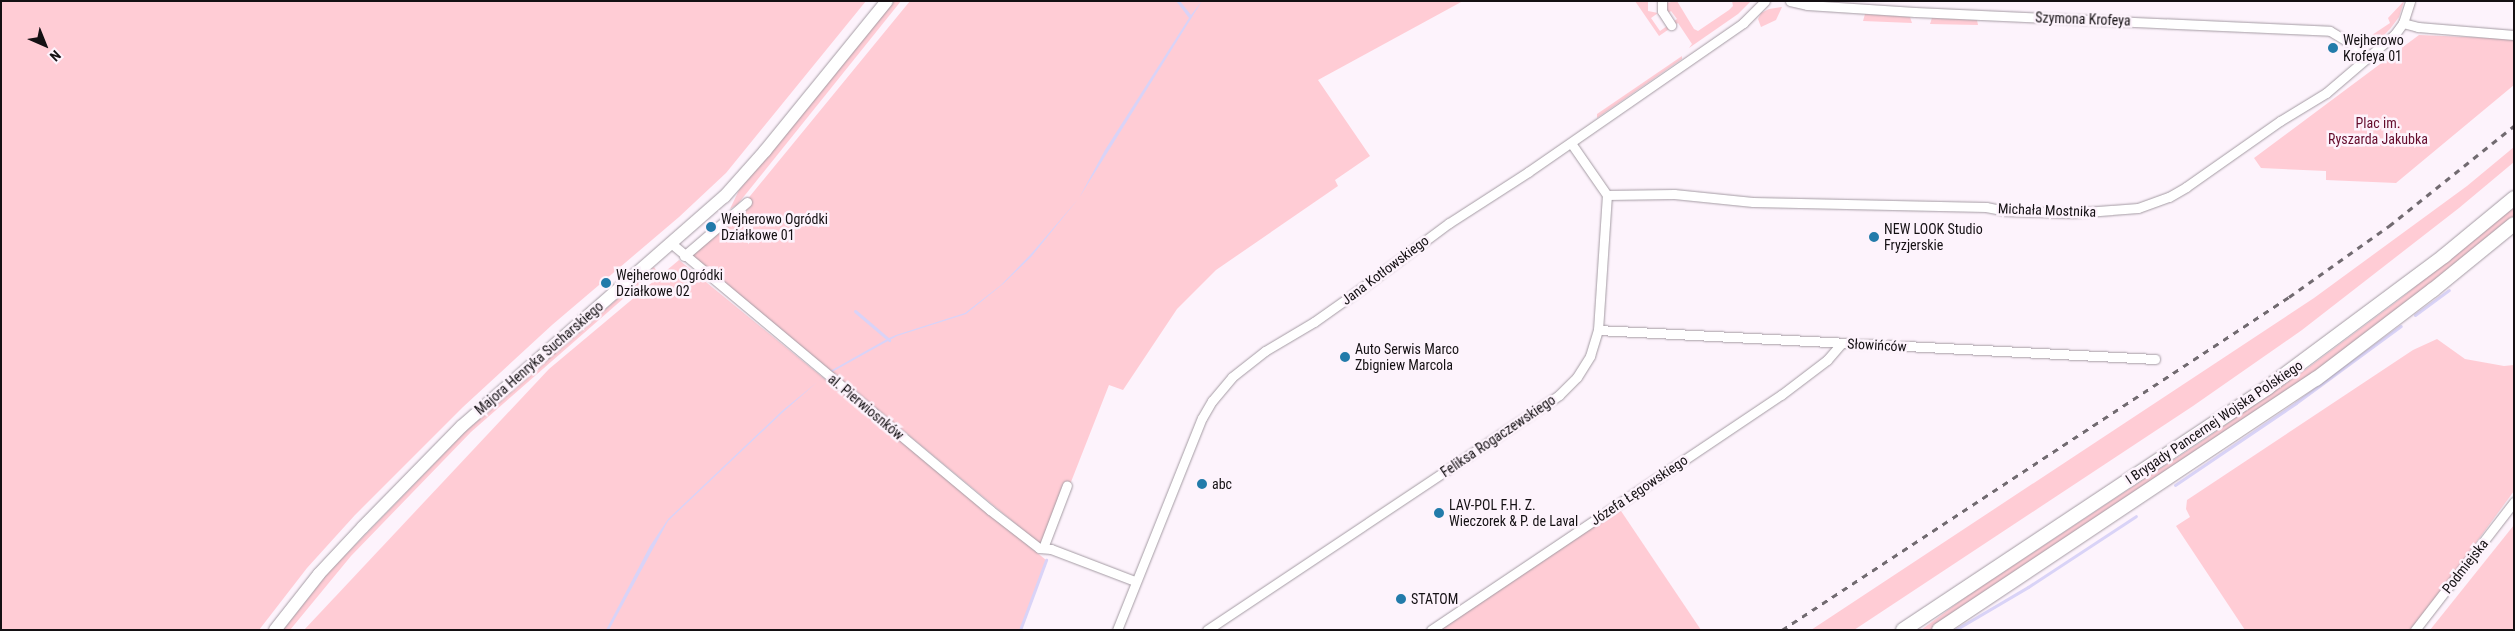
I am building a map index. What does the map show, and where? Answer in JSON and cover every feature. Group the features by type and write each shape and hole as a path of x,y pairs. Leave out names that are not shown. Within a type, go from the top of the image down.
{"main road":[{"name":"I Brygady Pancernej Wojska Polskiego","path":"1903,630 2275,383 2444,256 2514,198"},
{"name":"I Brygady Pancernej Wojska Polskiego","path":"1939,630 2316,379 2420,301 2514,224"}],"street":[{"name":"Majora Henryka Sucharskiego","path":"275,630 319,574 362,527 462,426 525,369 708,214 744,176 886,1"},
{"path":"1662,1 1662,12 1671,25"},
{"name":"Jana Kotłowskiego","path":"1117,630 1202,418 1212,401 1232,377 1265,351 1314,322 1355,293 1449,223 1571,143 1743,23 1765,1"},
{"name":"Szymona Krofeya","path":"1790,1 1807,5 1922,12 2316,30 2338,35 2352,44 2366,58"},
{"name":"Michała Mostnika","path":"1607,195 1674,194 1753,202 1967,206 2072,213 2138,208 2169,197 2208,174 2280,121 2326,93 2366,58 2383,46 2404,23 2410,1"},
{"path":"2404,23 2418,27 2514,35"},
{"path":"1571,143 1607,195"},
{"name":"Feliksa Rogaczewskiego","path":"1207,630 1559,395 1584,367 1598,330 1607,195"},
{"path":"684,256 747,202"},
{"name":"al. Pierwiosnków","path":"672,244 684,256 1038,548 1047,549 1136,581"},
{"name":"Słowińców","path":"1598,330 2155,359"},
{"name":"Józefa Łęgowskiego","path":"1431,630 1781,395 1832,355 1841,344"},
{"path":"1047,549 1067,485"},
{"name":"Podmiejska","path":"2415,630 2514,502"}],"green space":[{"path":"1,1 866,1 726,173 679,217 552,325 463,407 355,515 307,568 259,630 1,630"},
{"path":"894,1 901,1 737,205 730,209 739,190"},
{"path":"910,1 1463,1 1318,80 1370,156 1335,180 1338,186 1216,270 1177,309 1123,390 1109,385 1069,487 1040,544 691,255 746,201"},
{"path":"1635,1 1648,1 1648,11 1658,13 1651,18 1660,31 1677,19 1671,11 1668,13 1666,3 1677,1 1694,29 1698,31 1729,10 1733,6 1732,1 1751,1 1738,14 1689,48 1692,44 1678,23 1659,36"},
{"path":"2404,1 2399,17 2390,29 2382,37 2373,41 2372,35 2390,23 2388,18"},
{"path":"1782,7 1776,20 1761,27 1758,19 1761,13 1769,9"},
{"path":"1865,14 1910,17 1912,23 1863,21"},
{"path":"1932,18 1977,20 1978,25 1930,24"},
{"name":"Plac im. Ryszarda Jakubka","path":"2419,35 2514,39 2514,85 2396,183 2326,180 2326,171 2261,168 2254,158"},
{"path":"1682,56 1682,59 1597,118 1597,114"},
{"path":"2514,147 2514,162 2459,208 2302,330 2193,406 1854,630 1811,630 2314,298 2467,186"},
{"path":"2514,206 2514,218 2356,343 2204,450 1931,630 1921,630 1967,596 2199,443 2301,373 2400,299"},
{"path":"679,260 1046,560 1020,630 304,630 549,369"},
{"path":"654,267 656,270 471,432 351,556 290,630 283,630 328,573 466,431"},
{"path":"2437,339 2465,359 2504,366 2514,365 2514,491 2412,630 2245,630 2176,526 2190,517 2186,509 2187,500 2413,350"},
{"path":"1619,508 1701,630 1438,630"},
{"path":"2514,525 2514,630 2430,630"}],"shaded area":[{"path":"1176,1 1180,1 1191,15 1202,1 1079,198 1105,150 1189,18"},
{"path":"1079,198 1031,257 1003,284 966,314 897,336 824,376 887,339 965,313 1001,285 1031,254"},
{"path":"817,382 668,521 609,630 606,630 650,546 668,519 783,410"}],"waterway":[{"path":"2415,315 2449,290"},
{"path":"855,311 889,340"},
{"path":"2175,485 2296,403 2401,326"},
{"path":"1955,630 2028,587 2136,516"},
{"path":"1020,630 1046,560"}],"railway":[{"path":"1782,630 2289,297 2389,226 2514,126"}],"place":[{"name":"Wejherowo Krofeya 01","path":"2333,48"},
{"name":"Wejherowo Ogródki Działkowe 01","path":"711,227"},
{"name":"NEW LOOK Studio Fryzjerskie","path":"1874,237"},
{"name":"Wejherowo Ogródki Działkowe 02","path":"606,283"},
{"name":"Auto Serwis Marco Zbigniew Marcola","path":"1345,357"},
{"name":"abc","path":"1202,484"},
{"name":"LAV-POL F.H. Z. Wieczorek & P. de Laval","path":"1439,513"},
{"name":"STATOM","path":"1401,599"}]}
